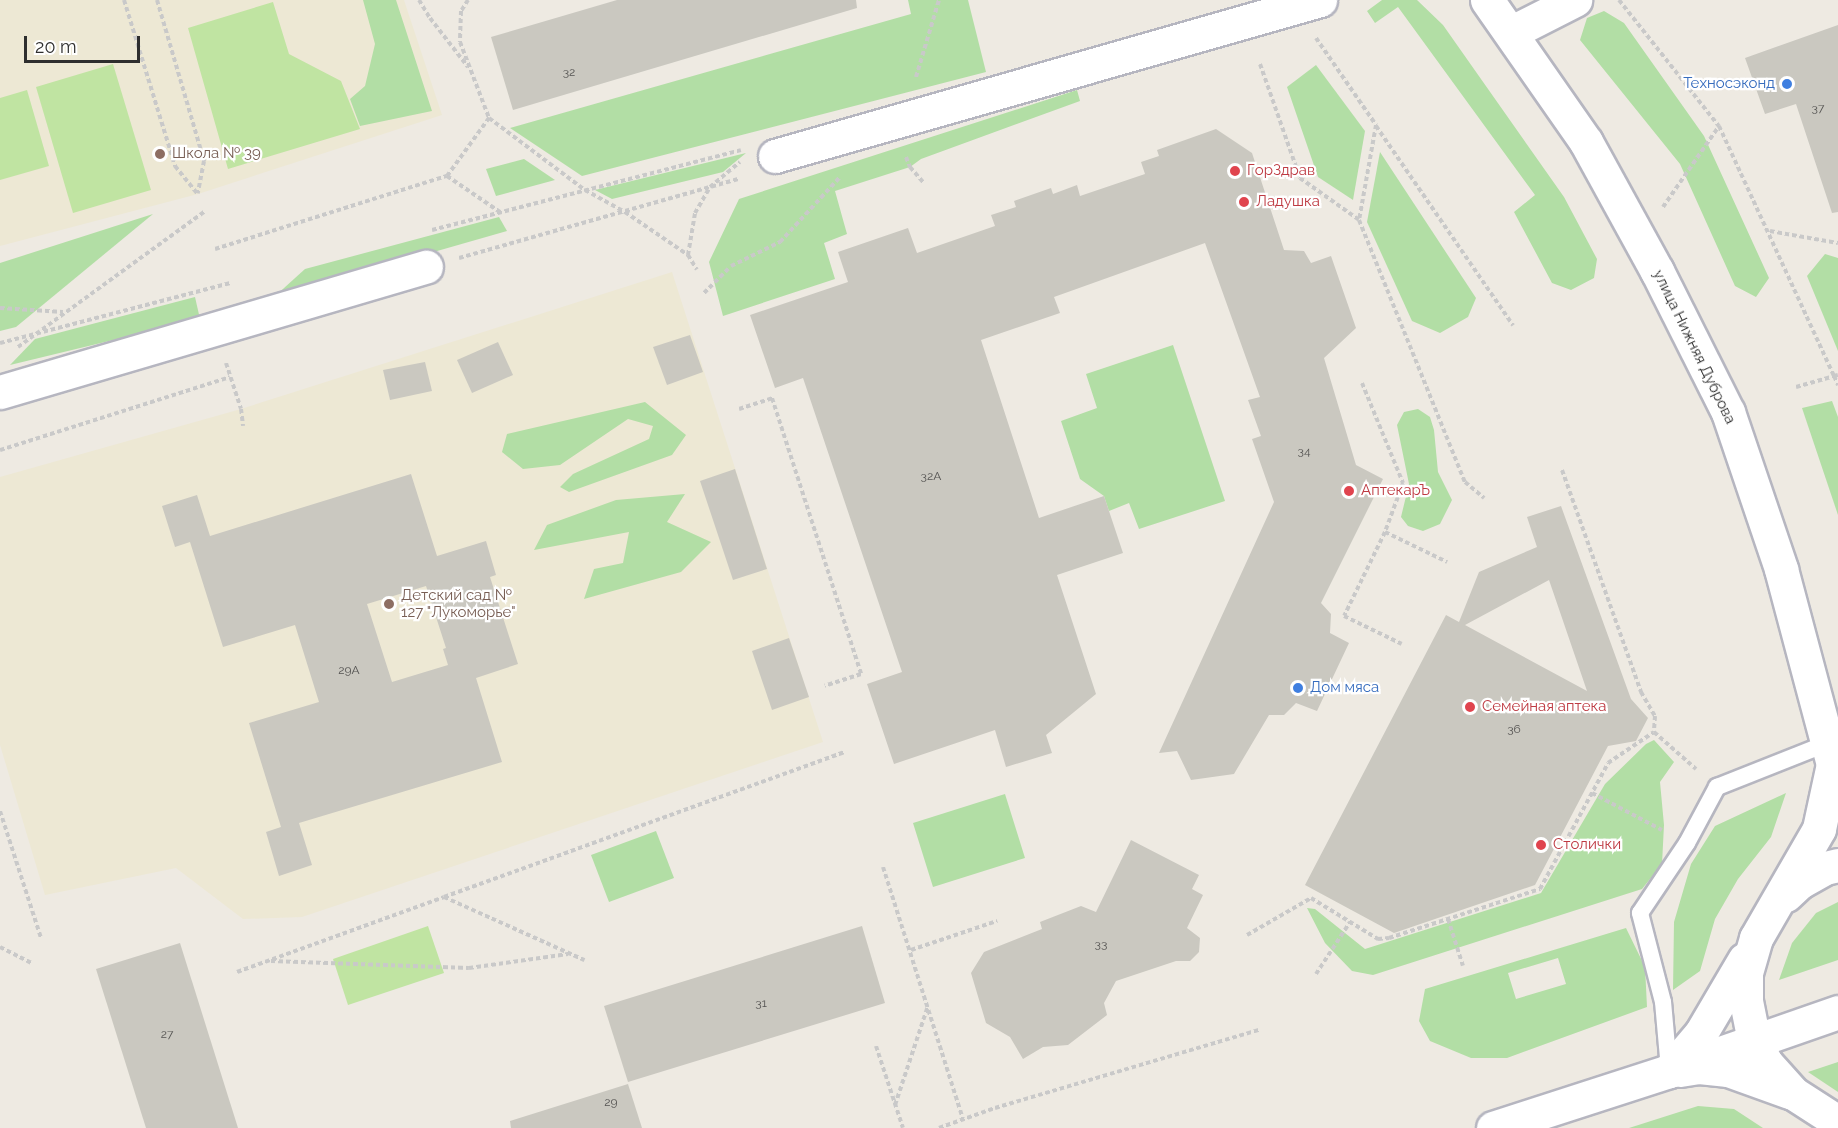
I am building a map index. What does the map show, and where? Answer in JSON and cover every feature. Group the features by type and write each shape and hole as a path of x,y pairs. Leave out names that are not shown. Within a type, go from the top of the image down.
{"street":[{"name":"улица Нижняя Дуброва","path":"1487,0 1512,32 1586,142 1640,240 1728,412 1781,569 1833,760 1819,829 1756,938 1746,975 1746,1001 1754,1041 1767,1064 1793,1093 1835,1118"},
{"path":"1512,32 1575,0"},
{"path":"757,154 905,118 1308,4"},
{"path":"0,392 426,267"},
{"path":"1775,906 1800,882 1825,867 1838,865"},
{"path":"1669,1071 1701,1033 1756,938"},
{"path":"1493,1128 1669,1071 1838,1012"},
{"path":"1669,1071 1698,1067 1728,1070 1793,1093"}],"lane":[{"path":"1669,1071 1663,1002 1640,913 1687,843 1718,788 1833,760"}],"path":[{"path":"124,0 175,166 198,194 204,161 157,0"},
{"path":"419,0 430,18 471,70"},
{"path":"468,0 461,11 460,42 489,118 585,190 624,212 688,255 697,270"},
{"path":"905,118 939,0"},
{"path":"1619,0 1719,126 1836,376 1838,385"},
{"path":"1308,4 1376,125 1513,326"},
{"path":"1260,64 1300,178 1359,220"},
{"path":"215,249 447,176 489,118"},
{"path":"1376,125 1359,220 1465,482 1484,498"},
{"path":"1640,240 1719,126"},
{"path":"688,255 695,213 710,187 757,154"},
{"path":"421,233 585,190 757,154"},
{"path":"910,167 924,183"},
{"path":"704,293 730,266 780,242 843,174"},
{"path":"447,176 501,212"},
{"path":"426,267 739,179"},
{"path":"32,335 204,212"},
{"path":"1769,231 1838,243"},
{"path":"0,343 238,281"},
{"path":"0,308 64,312"},
{"path":"217,330 241,410 243,426"},
{"path":"1796,387 1836,376"},
{"path":"0,450 230,377"},
{"path":"1362,382 1403,483 1385,532 1344,616 1402,644"},
{"path":"739,409 772,398 861,674 825,686"},
{"path":"1562,470 1641,692 1655,716 1654,732"},
{"path":"1385,532 1447,562"},
{"path":"1654,732 1679,753"},
{"path":"1247,935 1311,898 1377,939 1389,938 1540,889 1608,763 1654,732"},
{"path":"237,972 845,752"},
{"path":"1592,793 1687,843"},
{"path":"0,811 41,938"},
{"path":"883,867 963,1119"},
{"path":"444,897 584,960"},
{"path":"1448,919 1463,966"},
{"path":"911,950 997,921"},
{"path":"1316,974 1350,922"},
{"path":"0,947 31,963"},
{"path":"267,961 469,968 569,954"},
{"path":"895,1105 928,1006"},
{"path":"939,1128 1261,1029"},
{"path":"876,1046 903,1128"}],"shaded area":[{"name":"Школа № 39","path":"0,0 404,0 442,115 198,194 0,246"},
{"name":"Детский сад № 127 \"Лукоморье\"","path":"672,272 823,742 302,917 243,919 176,868 45,895 0,745 0,477 241,409"}],"green space":[{"path":"363,0 396,0 432,111 360,126 350,99 365,86 375,44"},
{"path":"908,0 968,0 986,72 582,176 510,128 911,14"},
{"path":"1382,0 1417,0 1443,25 1564,197 1597,259 1594,278 1571,290 1552,283 1514,212 1535,195 1398,7 1375,23 1367,11"},
{"path":"273,2 289,54 341,81 360,129 228,169 188,28"},
{"path":"1604,11 1624,23 1704,136 1769,278 1756,297 1735,286 1680,164 1580,40 1587,18"},
{"path":"113,64 151,190 73,213 36,87"},
{"path":"1316,65 1365,131 1353,200 1318,177 1287,87"},
{"path":"27,90 49,166 0,180 0,98"},
{"path":"1077,90 1080,101 921,159 910,167 835,191 847,234 824,243 835,279 723,316 709,262 739,199"},
{"path":"1380,152 1476,298 1468,317 1440,333 1412,321 1367,222"},
{"path":"746,153 723,172 612,199 595,190"},
{"path":"524,159 555,180 496,196 486,169"},
{"path":"153,214 16,327 0,331 0,263"},
{"path":"499,217 507,231 273,298 305,269"},
{"path":"1825,254 1838,258 1838,351 1807,276"},
{"path":"195,297 200,319 10,365 35,339"},
{"path":"1173,345 1225,501 1139,529 1129,503 1109,511 1104,496 1080,479 1061,421 1097,408 1086,374"},
{"path":"1832,401 1838,417 1838,515 1802,408"},
{"path":"645,402 686,435 672,455 569,492 560,487 573,474 649,439 653,426 628,419 560,465 523,469 502,452 507,434"},
{"path":"1418,409 1430,417 1434,430 1438,472 1452,500 1440,524 1423,531 1408,526 1401,517 1409,484 1397,425 1404,412"},
{"path":"685,494 667,522 711,542 681,572 584,599 594,569 623,563 629,532 534,550 547,525 616,500"},
{"path":"1654,740 1674,762 1660,782 1664,825 1662,864 1642,889 1373,975 1352,971 1325,943 1307,908 1315,909 1365,949 1541,893 1605,784 1646,744"},
{"path":"1786,793 1771,837 1738,879 1715,919 1700,971 1673,990 1674,922 1691,864 1715,826"},
{"path":"1005,794 1025,858 933,887 913,823"},
{"path":"656,831 674,878 609,902 591,855"},
{"path":"1838,902 1838,960 1779,980 1792,943 1816,913"},
{"path":"428,926 444,973 348,1005 333,959"},
{"path":"1626,928 1645,967 1647,1007 1507,1058 1471,1058 1430,1041 1419,1021 1425,989","holes":["1558,958 1566,984 1516,999 1508,973"]},
{"path":"1838,1062 1838,1092 1808,1072"},
{"path":"1698,1106 1734,1109 1763,1128 1629,1128"}],"building":[{"path":"617,0 856,0 857,8 513,110 491,37"},
{"path":"1838,25 1838,212 1832,213 1796,104 1765,114 1745,58"},
{"path":"1216,129 1252,153 1284,250 1304,251 1311,263 1331,256 1356,328 1324,358 1356,465 1383,479 1321,603 1331,614 1330,633 1349,643 1317,711 1296,703 1284,715 1269,715 1234,774 1191,780 1177,751 1159,753 1274,502 1252,439 1261,436 1248,400 1260,397 1205,243 1054,297 1060,313 981,340 1039,518 1104,496 1123,553 1057,575 1096,694 1046,735 1052,753 1006,767 995,730 894,764 867,684 902,672 803,378 775,388 750,315 848,282 838,252 908,228 917,253 995,226 991,215 1016,207 1014,201 1051,188 1053,194 1077,185 1080,196 1145,174 1141,162 1159,156 1157,150"},
{"path":"690,335 703,372 667,385 653,347"},
{"path":"498,342 513,375 472,393 457,360"},
{"path":"425,362 432,391 390,400 383,370"},
{"path":"735,469 767,569 733,580 700,481"},
{"name":"Детский сад № 127 \"Лукоморье\"","path":"411,474 437,556 486,541 496,575 490,577 518,664 476,678 502,762 299,823 312,865 279,876 266,832 281,827 249,723 319,702 295,625 223,647 190,542 175,547 162,506 197,495 210,536","holes":["426,586 446,648 443,649 448,665 392,682 367,604"]},
{"path":"1561,506 1631,699 1648,718 1636,741 1608,746 1535,885 1394,933 1305,885 1446,615 1459,622 1479,572 1537,547 1527,517","holes":["1549,580 1587,691 1465,625"]},
{"path":"789,638 809,697 772,710 752,651"},
{"path":"1131,840 1199,875 1192,889 1203,895 1187,928 1200,938 1199,952 1190,961 1176,961 1116,981 1104,1003 1107,1015 1068,1045 1043,1047 1023,1059 1010,1037 986,1023 971,973 984,952 1042,929 1040,922 1081,906 1096,912"},
{"path":"862,926 885,1003 628,1082 604,1006"},
{"path":"180,943 238,1128 146,1128 96,969"},
{"path":"628,1084 642,1128 511,1128 510,1121"}],"place":[{"name":"Техносэконд","path":"1787,84"},
{"name":"Школа № 39","path":"160,154"},
{"name":"ГорЗдрав","path":"1235,171"},
{"name":"Ладушка","path":"1244,202"},
{"name":"АптекарЪ","path":"1349,491"},
{"name":"Детский сад № 127 \"Лукоморье\"","path":"389,604"},
{"name":"Дом мяса","path":"1298,688"},
{"name":"Семейная аптека","path":"1470,707"},
{"name":"Столички","path":"1541,845"}]}
